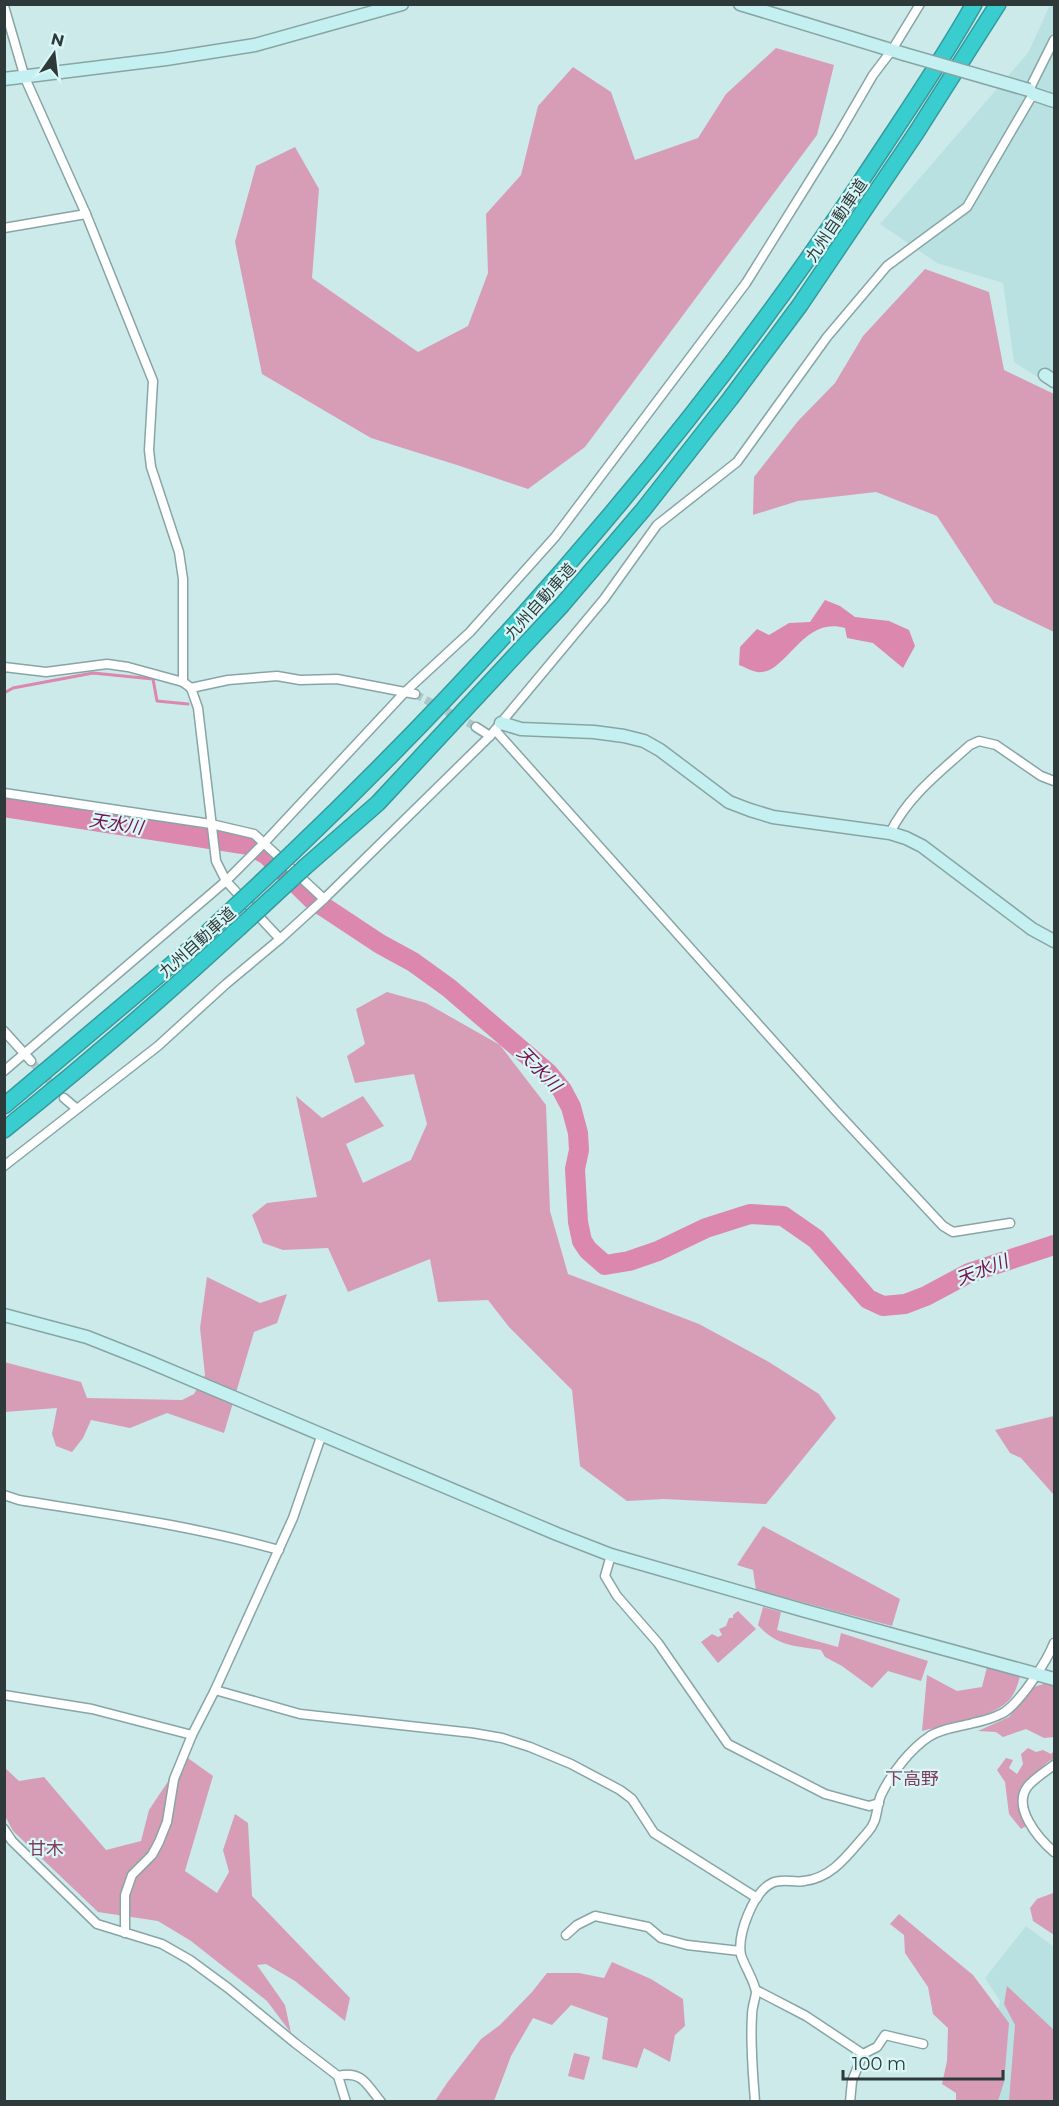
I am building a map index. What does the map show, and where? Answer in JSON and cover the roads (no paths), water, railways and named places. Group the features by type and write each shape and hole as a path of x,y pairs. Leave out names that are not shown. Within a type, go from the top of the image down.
{"highway":[{"name":"九州自動車道","path":"4,1106 191,948 292,853 399,749 546,591 698,406 783,294 847,204 975,4"},
{"name":"九州自動車道","path":"4,1130 172,989 378,803 562,605 643,510 800,305 916,133 998,4"}],"street":[{"path":"4,79 166,59 255,45 402,4"},
{"path":"740,4 1031,92 1054,101"},
{"path":"4,1071 28,1058 226,881 405,692 470,632 555,537 746,283 837,138 873,75 898,52 920,4"},
{"path":"4,6 25,78 86,214 153,381 149,450 151,467 179,552 183,579 183,682"},
{"path":"4,1166 158,1046 280,939 324,899 495,730 604,598 657,525 737,462 827,337 887,266 967,207 1031,92 1054,40"},
{"path":"4,228 86,214"},
{"path":"4,667 46,672 107,664 128,667 183,682 191,688 198,708 216,861 226,881 280,939"},
{"path":"191,688 228,680 277,676 300,680 337,679 415,694"},
{"path":"476,727 495,730 594,732 644,741 660,750 729,802 750,810 773,817 890,833 906,838 922,846 1032,929 1054,941"},
{"path":"495,730 835,1110 943,1226 953,1232 1010,1222"},
{"path":"890,833 898,817 917,792 970,745 980,741 996,745 1041,776 1054,782"},
{"path":"4,794 211,824 254,834 324,899"},
{"path":"4,1032 28,1058"},
{"path":"64,1098 76,1109"},
{"path":"4,1315 87,1337 611,1555 802,1610 1054,1678"},
{"path":"124,1933 125,1895 132,1875 152,1855 159,1842 167,1822 174,1779 192,1735 215,1690 293,1518 322,1434"},
{"path":"4,1495 20,1500 188,1528 279,1550"},
{"path":"611,1555 605,1576 617,1596 658,1643 728,1744 825,1794 869,1806 879,1803"},
{"path":"755,2102 751,2048 752,2012 756,1990 740,1951 748,1913 756,1898 765,1887 774,1882 802,1882 828,1874 874,1825 879,1803 891,1778 922,1741 942,1730 975,1723 1006,1711 1037,1674 1054,1643"},
{"path":"215,1690 300,1714 472,1733 502,1738 530,1747 571,1764 620,1790 632,1799 659,1837 756,1898"},
{"path":"4,1695 92,1709 192,1735"},
{"path":"1054,1764 1027,1787 1023,1808 1033,1828 1054,1852"},
{"path":"4,1829 8,1843 97,1924 162,1944 190,1960 338,2076 346,2102"},
{"path":"566,1935 577,1925 595,1916 648,1927 661,1938 687,1945 740,1951"},
{"path":"756,1990 806,2016 863,2054"},
{"path":"850,2102 852,2081 863,2054 877,2048 885,2035 923,2044"},
{"path":"338,2076 349,2073 360,2077 381,2102"}],"waterway":[{"path":"4,693 13,688 93,673 153,679 157,701 188,704"},
{"name":"天水川","path":"4,807 249,845 267,855 312,899 380,944 413,962 449,988 548,1073 562,1090 571,1107 578,1133 579,1150 575,1169 578,1222 582,1241 588,1250 605,1265 629,1261 658,1251 706,1228 750,1214 783,1216 816,1239 868,1299 883,1306 905,1304 926,1296 969,1273 1054,1245"}],"tunnel":[{"path":"415,694 476,727"},
{"path":"31,1061 58,1091"}],"district":[{"name":"下高野","path":"912,1779"},
{"name":"甘木","path":"46,1849"}]}
